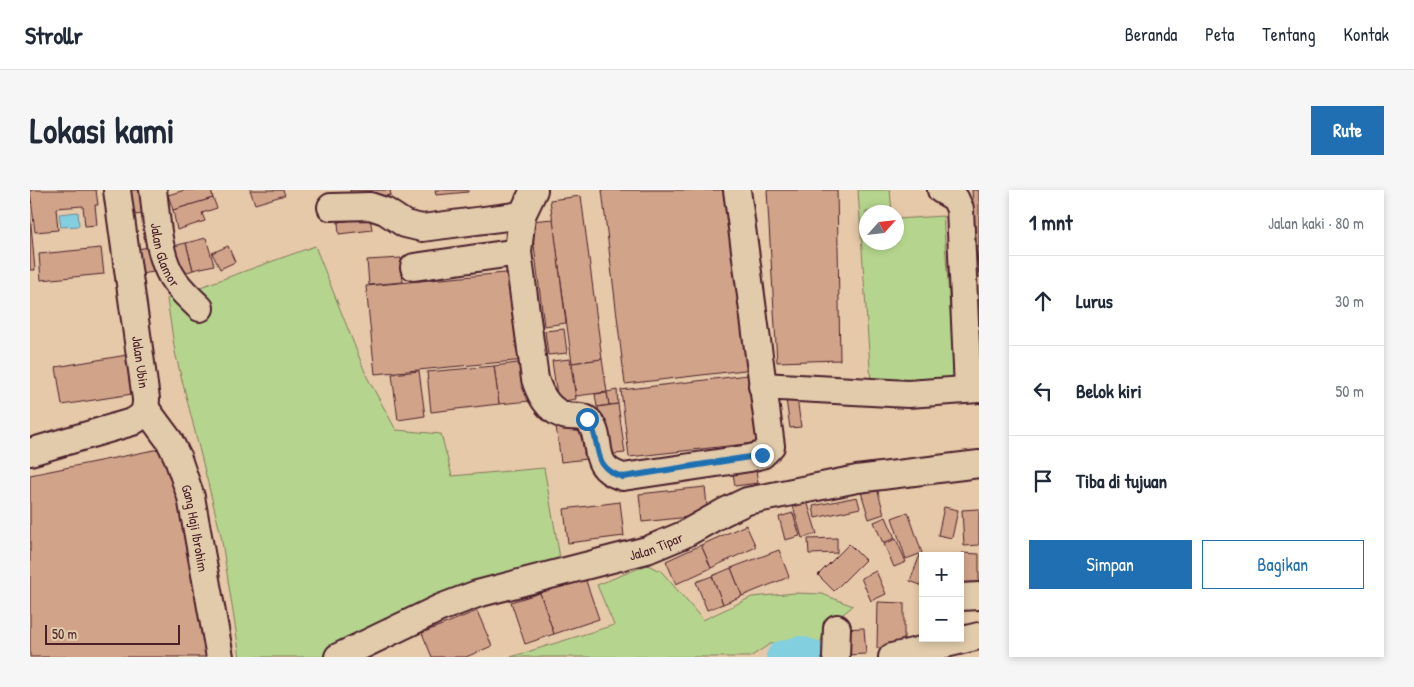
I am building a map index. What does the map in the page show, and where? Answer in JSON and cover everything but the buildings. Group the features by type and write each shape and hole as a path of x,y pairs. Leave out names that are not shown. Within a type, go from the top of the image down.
{"street":[{"name":"Jalan Ubin","path":"117,190 146,409"},
{"name":"Jalan Glamor","path":"153,190 162,250 168,268 178,286 200,308"},
{"path":"534,190 522,215 518,252 535,379 541,397 550,406 565,416 584,417 587,419 593,429 600,459 612,474 623,477 762,455 771,446 737,190"},
{"path":"762,386 908,394 973,389 960,209 955,198 941,190"},
{"path":"331,207 370,206 385,211 405,224 422,228 522,215"},
{"path":"414,267 518,252"},
{"path":"30,452 132,422 142,417 146,409"},
{"name":"Gang Haji Ibrohim","path":"146,409 169,440 191,497 220,657"},
{"name":"Jalan Tipar","path":"342,655 440,608 477,594 647,550 682,535 747,501 857,479 979,464"},
{"path":"964,596 979,596"},
{"path":"836,657 837,628"},
{"path":"892,657 979,636"},
{"path":"342,655 383,657"}],"green space":[{"path":"858,190 890,190 891,205 859,205"},
{"path":"943,216 955,377 871,382 862,250 904,250 904,219"},
{"path":"315,246 367,377 396,430 441,434 452,476 544,468 562,569 335,657 240,657 221,535 175,352 167,299"},
{"path":"647,565 661,571 703,620 752,597 795,593 822,594 853,606 833,622 818,645 800,639 770,644 750,657 511,657 614,625 597,585"}],"water":[{"path":"78,212 79,226 61,227 59,214"}],"waterway":[{"path":"782,657 800,652 816,657"}],"route":[{"path":"587,419 593,429 600,459 612,474 623,477 762,455"}]}
